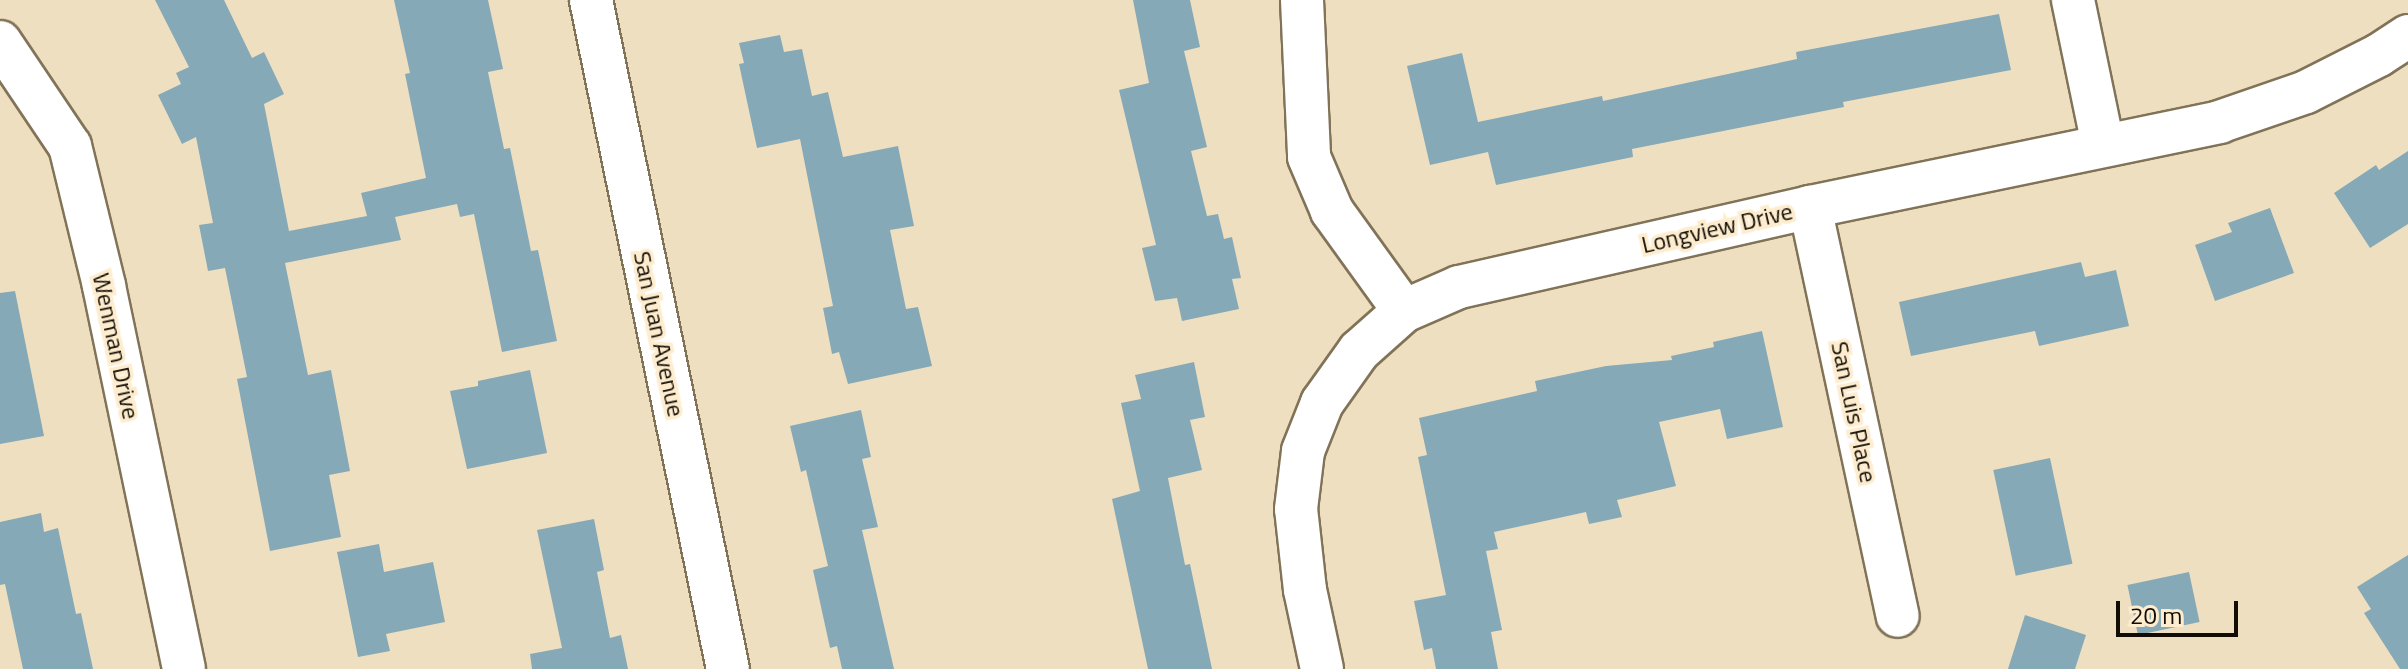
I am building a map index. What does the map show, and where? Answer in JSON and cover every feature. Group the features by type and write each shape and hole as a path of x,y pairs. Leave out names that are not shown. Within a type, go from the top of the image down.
{"street":[{"name":"San Juan Avenue","path":"591,0 728,669"},
{"path":"1302,0 1309,157 1332,211 1404,311"},
{"path":"2073,0 2103,145"},
{"name":"Longview Drive","path":"1322,669 1305,590 1296,509 1303,451 1322,403 1359,351 1404,311 1459,287 1810,207 2219,122 2318,86 2379,55 2408,36"},
{"name":"Wenman Drive","path":"0,42 70,146 104,286 184,669"},
{"name":"San Luis Place","path":"1810,207 1898,616"}],"building":[{"path":"155,0 224,0 252,58 264,52 284,94 264,104 289,231 367,216 361,193 426,178 405,74 410,73 394,0 488,0 503,69 488,72 504,149 510,148 531,251 538,250 557,341 502,352 474,214 460,217 457,204 395,217 401,240 285,263 308,375 331,370 350,471 329,475 341,537 270,551 237,379 247,377 225,268 208,271 199,225 213,223 196,137 182,144 158,95 181,84 176,73 189,67"},
{"path":"1133,0 1190,0 1200,47 1184,51 1207,147 1191,151 1207,216 1218,214 1224,239 1232,237 1241,278 1232,279 1239,309 1182,321 1177,298 1155,301 1142,248 1156,245 1119,90 1149,83"},
{"path":"1999,14 2011,70 1843,102 1844,107 1632,149 1633,157 1496,185 1488,152 1430,165 1407,66 1462,53 1478,122 1602,96 1603,101 1797,59 1796,52"},
{"path":"780,35 784,52 802,49 812,96 828,92 843,157 898,146 914,226 890,230 906,309 918,307 932,366 848,384 839,352 832,354 823,308 833,306 800,139 757,148 739,64 744,63 739,43"},
{"path":"2408,151 2408,224 2370,248 2334,193 2376,165 2379,170"},
{"path":"2270,208 2294,273 2215,301 2195,245 2232,232 2228,223"},
{"path":"2081,262 2085,277 2116,270 2129,326 2039,346 2035,331 1911,356 1899,302"},
{"path":"15,291 44,436 0,444 0,293"},
{"path":"1762,331 1783,427 1727,439 1720,409 1659,422 1676,486 1617,500 1622,517 1589,524 1586,512 1494,532 1498,549 1486,551 1502,630 1491,632 1498,669 1436,669 1432,648 1424,650 1414,601 1446,595 1418,457 1427,455 1419,418 1537,391 1535,381 1606,366 1672,360 1671,356 1714,347 1713,342"},
{"path":"1194,362 1205,417 1190,420 1202,470 1168,478 1185,565 1190,564 1212,669 1148,669 1112,499 1140,491 1121,403 1141,399 1135,375"},
{"path":"530,370 547,453 467,469 450,391 478,386 478,381"},
{"path":"861,410 871,457 862,459 878,527 862,530 894,669 842,669 837,646 830,648 813,570 828,566 806,470 801,472 790,426"},
{"path":"2050,458 2072,564 2016,576 1993,470"},
{"path":"41,513 44,532 58,528 76,614 81,613 93,669 23,669 5,584 0,585 0,522"},
{"path":"594,519 604,570 597,572 610,638 621,635 628,669 532,669 530,654 562,648 537,530"},
{"path":"379,544 384,572 433,562 445,622 386,634 390,651 358,657 337,552"},
{"path":"2408,555 2408,669 2400,669 2364,613 2371,609 2357,587"},
{"path":"2189,572 2200,622 2138,635 2127,585"},
{"path":"2025,615 2086,635 2075,669 2008,669"}]}
